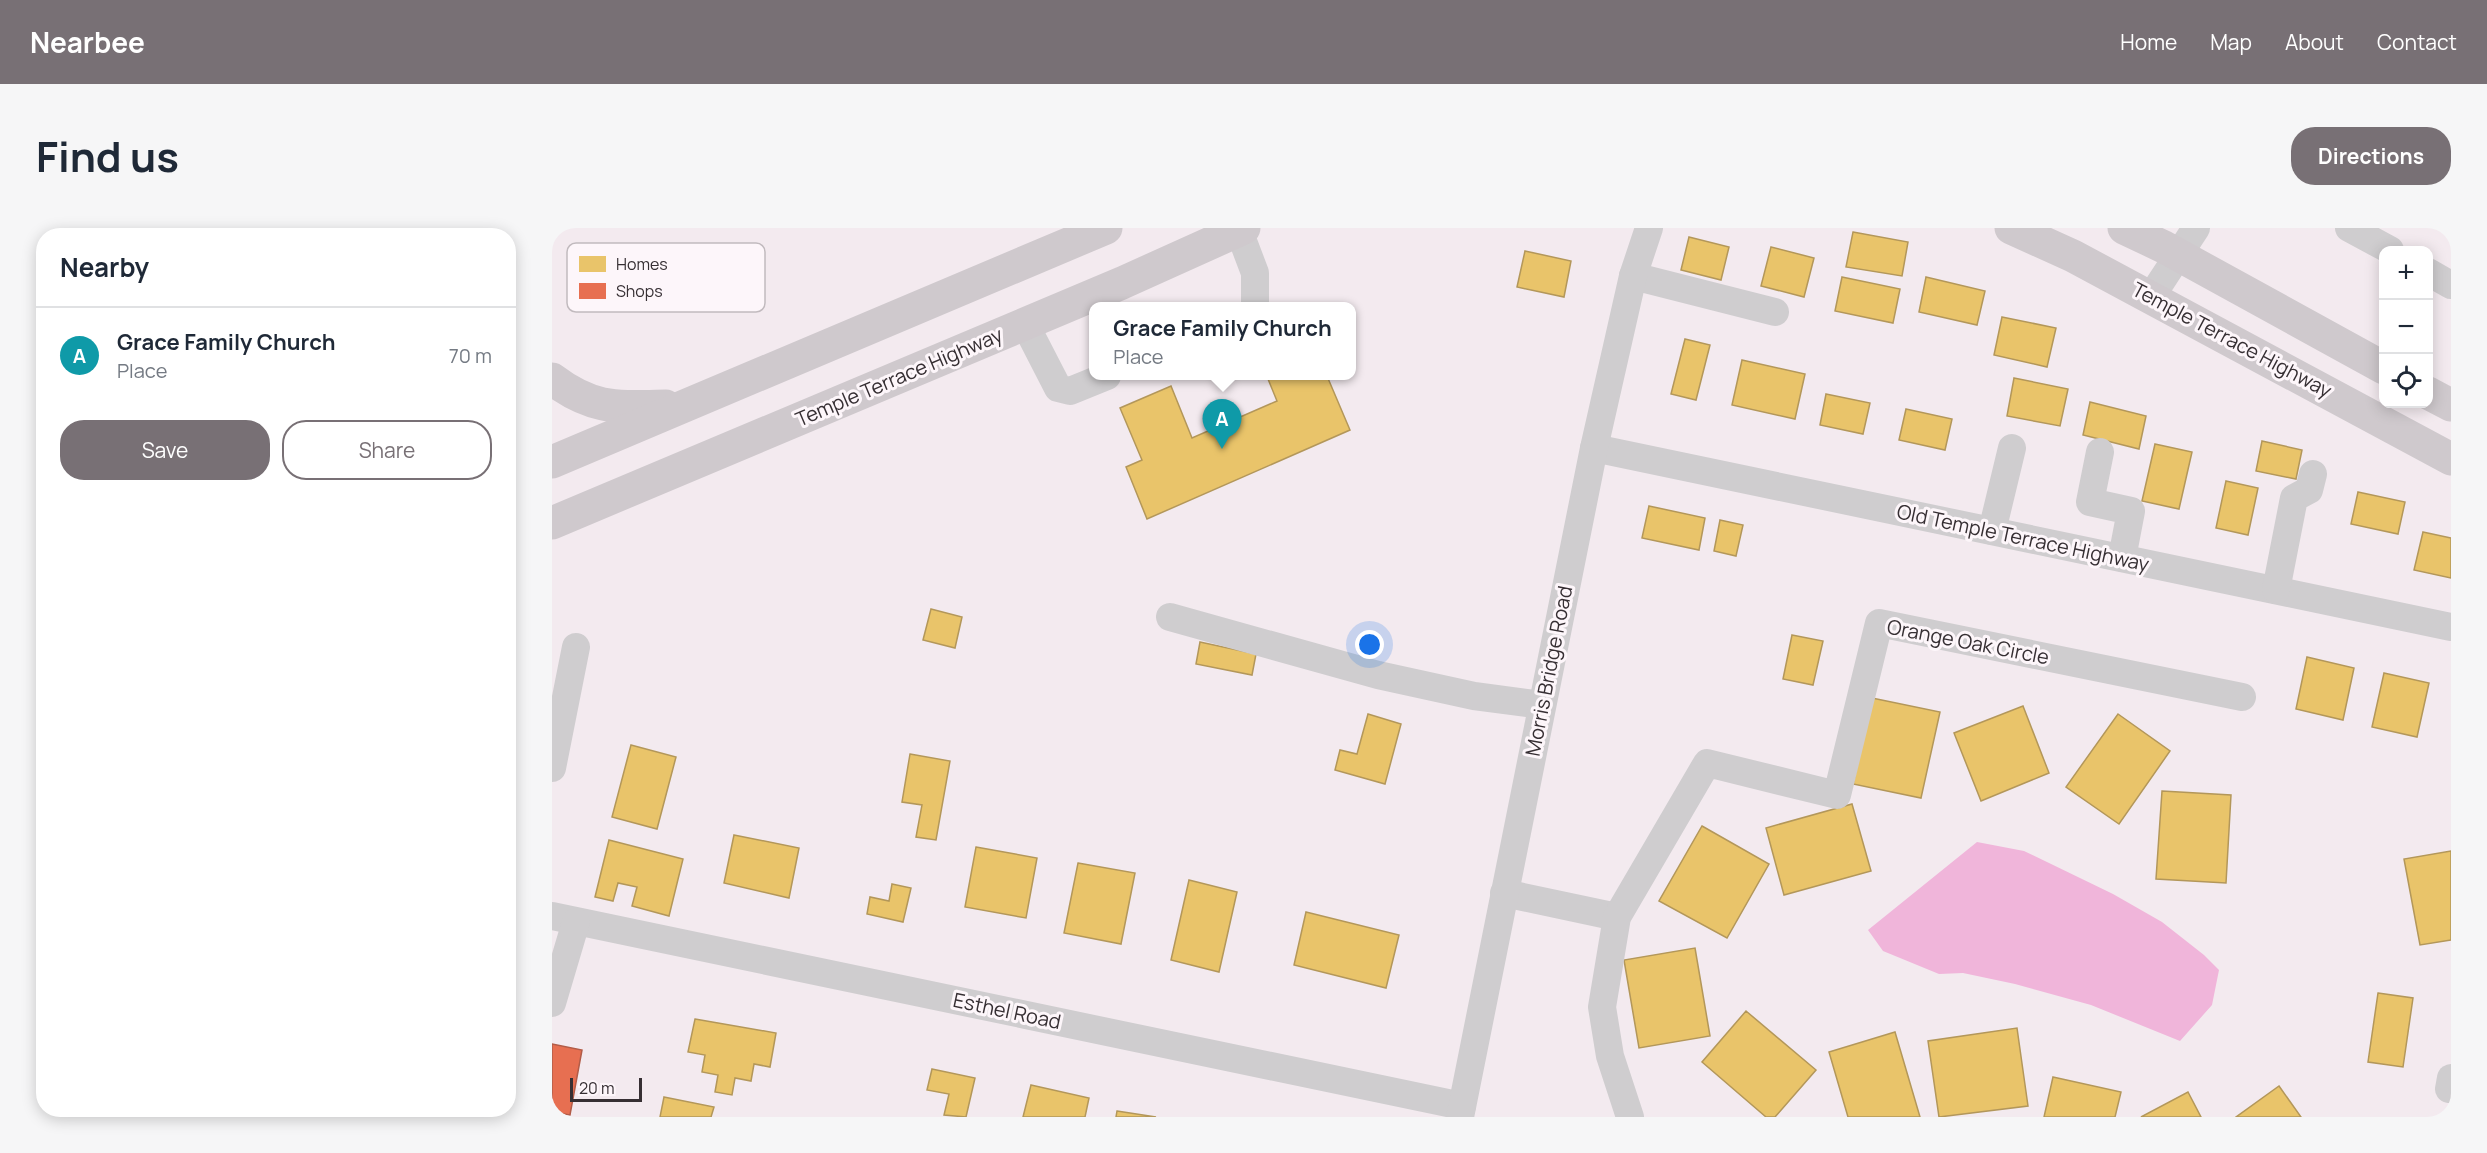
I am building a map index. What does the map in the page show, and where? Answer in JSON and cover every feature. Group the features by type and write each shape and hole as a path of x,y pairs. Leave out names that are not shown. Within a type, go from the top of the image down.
{"main road":[{"path":"552,462 1106,228"},
{"name":"Temple Terrace Highway","path":"2011,228 2073,256 2451,459"},
{"path":"2124,228 2379,365"},
{"name":"Temple Terrace Highway","path":"552,523 1025,324 1240,229"},
{"path":"552,379 572,394 590,402 616,407 686,405"},
{"path":"2433,396 2451,405"}],"street":[{"name":"Morris Bridge Road","path":"1461,1112 1594,448 1633,276 1649,228"},
{"path":"2151,297 2196,228"},
{"path":"2349,228 2383,246"},
{"path":"1240,229 1255,273 1255,302"},
{"path":"2433,275 2451,285"},
{"path":"1633,276 1775,312"},
{"path":"1025,324 1058,388 1070,391 1095,380"},
{"name":"Old Temple Terrace Highway","path":"1594,448 2451,627"},
{"path":"1992,531 2012,448"},
{"path":"2100,452 2090,502 2131,511 2122,558"},
{"path":"2276,590 2294,498 2309,490 2313,474"},
{"path":"1170,617 1378,675 1474,696 1542,705"},
{"name":"Orange Oak Circle","path":"1630,1117 1610,1056 1602,1007 1617,917 1707,763 1837,795 1879,623 2242,697"},
{"path":"552,768 576,647"},
{"path":"1504,893 1617,917"},
{"path":"552,1003 564,919"},
{"name":"Esthel Road","path":"564,919 1461,1112"}],"shaded area":[{"path":"1977,842 2024,851 2113,894 2162,922 2204,955 2219,970 2212,1005 2180,1041 2091,1005 2015,984 1963,973 1939,974 1883,951 1868,930"}],"building: Homes":[{"path":"1853,232 1908,242 1902,276 1846,267"},
{"path":"1689,237 1729,247 1721,280 1681,270"},
{"path":"1771,247 1814,258 1804,297 1761,286"},
{"path":"1525,251 1571,261 1564,297 1517,287"},
{"path":"1842,277 1900,289 1893,323 1835,311"},
{"path":"1926,277 1985,291 1977,325 1919,312"},
{"path":"2002,317 2056,328 2047,367 1994,355"},
{"path":"1685,339 1710,345 1696,400 1671,394"},
{"path":"1742,360 1805,374 1795,419 1732,405"},
{"path":"2014,378 2068,389 2060,426 2007,416"},
{"path":"1268,380 1329,380 1350,430 1147,519 1126,467 1142,460 1120,408 1171,386 1192,438 1277,401"},
{"path":"1826,394 1870,403 1863,434 1820,425"},
{"path":"2090,402 2146,416 2139,449 2083,435"},
{"path":"1906,409 1952,419 1945,450 1899,440"},
{"path":"2262,441 2302,450 2296,479 2256,471"},
{"path":"2155,444 2192,452 2179,509 2142,501"},
{"path":"2226,481 2258,488 2248,535 2216,528"},
{"path":"2358,492 2405,502 2398,534 2351,524"},
{"path":"1649,506 1705,518 1699,550 1642,538"},
{"path":"1720,520 1743,525 1736,556 1714,551"},
{"path":"2423,532 2451,538 2451,578 2414,570"},
{"path":"931,609 962,617 955,648 923,640"},
{"path":"1792,635 1823,641 1813,685 1783,679"},
{"path":"1200,642 1256,654 1252,675 1196,664"},
{"path":"2307,657 2354,668 2343,720 2296,709"},
{"path":"2384,673 2429,683 2417,737 2372,727"},
{"path":"1872,698 1940,712 1921,798 1853,784"},
{"path":"2023,706 2049,773 1981,801 1954,733"},
{"path":"1368,714 1401,724 1385,784 1335,770 1340,750 1357,754"},
{"path":"2118,714 2170,751 2119,824 2066,787"},
{"path":"631,745 676,757 657,829 612,817"},
{"path":"910,754 950,761 936,840 916,837 922,805 902,802"},
{"path":"2162,791 2231,795 2226,883 2156,879"},
{"path":"1852,804 1871,871 1784,895 1766,828"},
{"path":"1702,826 1769,864 1727,938 1659,901"},
{"path":"734,835 799,848 789,898 724,883"},
{"path":"609,840 683,859 669,916 632,906 637,887 618,883 613,901 595,897"},
{"path":"976,847 1037,858 1026,918 965,907"},
{"path":"2451,851 2451,940 2420,945 2404,859"},
{"path":"1078,863 1135,873 1121,944 1064,933"},
{"path":"1189,880 1237,892 1219,972 1171,960"},
{"path":"892,884 911,888 903,922 867,914 870,897 889,901"},
{"path":"1306,912 1399,935 1386,988 1294,965"},
{"path":"1695,948 1710,1036 1639,1048 1624,960"},
{"path":"2378,993 2413,998 2403,1067 2368,1062"},
{"path":"1746,1011 1816,1070 1775,1117 1766,1117 1702,1062"},
{"path":"695,1019 776,1033 770,1067 754,1064 751,1081 735,1078 732,1095 715,1092 718,1075 702,1072 705,1055 688,1052"},
{"path":"2017,1028 2028,1106 1939,1117 1928,1041"},
{"path":"1895,1032 1920,1117 1848,1117 1829,1052"},
{"path":"932,1069 975,1078 966,1117 944,1115 949,1094 927,1090"},
{"path":"2053,1077 2121,1092 2115,1117 2044,1117"},
{"path":"1031,1085 1089,1098 1085,1117 1023,1117"},
{"path":"2279,1086 2301,1117 2236,1117"},
{"path":"2188,1092 2201,1117 2141,1117"},
{"path":"664,1097 714,1107 711,1117 660,1117"},
{"path":"1117,1111 1156,1117 1116,1117"}],"building: Shops":[{"path":"552,1044 582,1050 570,1115 552,1112"}],"place":[{"name":"Grace Family Church","path":"1222,449"}]}
